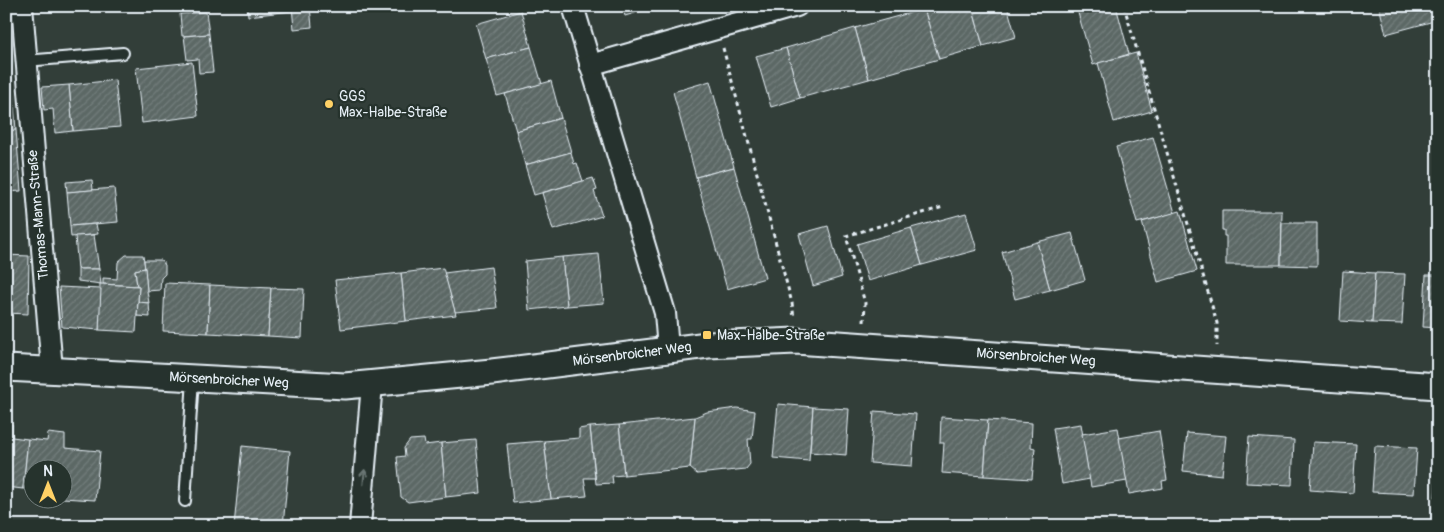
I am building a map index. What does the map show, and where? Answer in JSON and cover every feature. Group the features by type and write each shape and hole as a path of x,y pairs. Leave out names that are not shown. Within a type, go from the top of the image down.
{"street":[{"name":"Thomas-Mann-Straße","path":"22,6 25,61 52,370"},
{"path":"573,6 665,313 668,349"},
{"path":"590,65 796,6"},
{"name":"Mörsenbroicher Weg","path":"6,368 345,386 492,372 708,345 796,341 1438,386"},
{"path":"360,526 372,384"}],"lane":[{"path":"25,61 123,53"},
{"path":"185,501 192,379"}],"path":[{"path":"1124,6 1216,323 1216,369"},
{"path":"718,28 792,303 796,341"},
{"path":"862,345 865,302 846,236 943,207"}],"building":[{"path":"247,6 292,6 292,11 248,16"},
{"path":"292,6 310,6 312,27 294,29"},
{"path":"622,6 658,6 625,16"},
{"path":"934,6 972,6 983,46 939,59 924,9"},
{"path":"972,6 1007,6 1016,37 983,46"},
{"path":"1076,6 1116,6 1129,54 1093,65"},
{"path":"1379,6 1438,6 1438,20 1386,34"},
{"path":"924,9 939,59 869,79 855,28"},
{"path":"6,11 11,70 6,70"},
{"path":"521,11 531,47 486,59 476,24"},
{"path":"206,12 209,34 182,36 180,14"},
{"path":"855,28 869,79 800,98 786,48"},
{"path":"209,34 213,72 199,73 198,59 187,60 184,36"},
{"path":"531,47 542,84 497,96 486,59"},
{"path":"786,48 800,98 771,107 756,56"},
{"path":"1136,53 1152,111 1114,122 1098,63"},
{"path":"192,62 198,116 142,123 136,68"},
{"path":"6,70 11,70 16,130 6,131"},
{"path":"115,80 120,127 73,131 69,85"},
{"path":"551,81 561,118 516,131 505,94"},
{"path":"710,81 734,167 696,177 673,92"},
{"path":"69,85 73,131 55,133 53,109 44,110 42,87"},
{"path":"561,118 571,152 525,165 516,131"},
{"path":"16,130 21,191 6,192 6,131"},
{"path":"1153,137 1175,213 1137,223 1116,147"},
{"path":"571,152 574,164 577,163 583,181 534,195 525,165"},
{"path":"734,167 765,278 727,289 696,177"},
{"path":"593,178 597,190 594,191 602,216 553,230 542,193"},
{"path":"92,180 93,190 67,192 66,182"},
{"path":"114,188 118,222 70,226 67,192"},
{"path":"1180,211 1197,271 1158,282 1142,222"},
{"path":"1222,211 1282,211 1281,265 1226,265 1226,236 1224,236 1224,230 1222,230"},
{"path":"966,213 977,250 922,265 911,228"},
{"path":"1282,223 1317,223 1317,266 1281,265"},
{"path":"96,224 98,234 71,237 70,226"},
{"path":"828,226 842,277 813,286 799,234"},
{"path":"911,228 922,265 868,281 857,244"},
{"path":"1072,233 1085,280 1050,290 1037,242"},
{"path":"94,235 99,269 78,269 75,236"},
{"path":"1037,242 1050,290 1015,299 1002,252"},
{"path":"599,254 604,303 567,306 562,257"},
{"path":"6,255 29,256 28,314 6,313"},
{"path":"126,255 143,255 145,268 135,270 137,286 103,284 103,278 117,279 118,262"},
{"path":"562,257 567,306 529,310 525,261"},
{"path":"144,260 161,260 165,265 165,274 161,278 160,290 147,291"},
{"path":"491,267 497,308 455,312 444,273"},
{"path":"145,268 149,303 138,302 139,286 137,286 135,270"},
{"path":"443,268 456,315 406,321 401,273"},
{"path":"78,269 99,269 101,284 78,281"},
{"path":"1343,271 1375,273 1372,323 1340,321"},
{"path":"401,273 406,321 341,329 335,280"},
{"path":"1375,273 1405,274 1402,324 1372,323"},
{"path":"1426,275 1438,275 1438,328 1423,327"},
{"path":"165,283 210,285 208,333 163,331"},
{"path":"100,284 139,286 136,332 99,330"},
{"path":"210,285 271,288 268,336 208,333"},
{"path":"59,287 101,289 99,330 62,327"},
{"path":"271,288 304,289 302,338 268,336"},
{"path":"138,302 149,303 150,317 137,316"},
{"path":"778,404 813,407 809,461 773,458"},
{"path":"813,407 849,409 846,455 810,452"},
{"path":"737,408 755,411 752,439 748,439 750,464 746,469 697,474 690,468 695,417 707,412"},
{"path":"874,411 916,414 912,466 870,463"},
{"path":"695,417 690,468 624,475 619,425"},
{"path":"941,417 988,420 984,476 942,473 944,443 940,443"},
{"path":"988,420 1032,423 1031,447 1035,448 1032,479 984,476"},
{"path":"6,423 12,424 12,437 28,439 26,460 22,460 22,489 6,487"},
{"path":"1081,424 1090,479 1062,484 1053,428"},
{"path":"619,425 624,475 612,476 613,483 596,484 590,427"},
{"path":"590,427 595,478 584,478 587,496 551,499 544,441 579,438 579,429"},
{"path":"1118,428 1127,481 1091,487 1082,434"},
{"path":"1159,431 1167,480 1162,481 1163,488 1129,494 1119,438"},
{"path":"48,433 65,435 65,448 100,451 95,500 72,499 72,460 26,460 28,439 47,441"},
{"path":"1187,433 1226,436 1222,475 1183,471"},
{"path":"1249,437 1294,440 1292,485 1246,483"},
{"path":"424,439 425,445 441,443 446,497 408,502 401,497 397,457 405,456 404,448 410,440"},
{"path":"476,440 481,493 446,497 441,443"},
{"path":"544,441 551,499 513,503 507,444"},
{"path":"1313,442 1356,444 1353,493 1310,490"},
{"path":"242,446 290,451 283,526 234,526"},
{"path":"1375,446 1417,448 1414,494 1372,492"},
{"path":"1438,459 1438,497 1435,497"}],"place":[{"name":"GGS Max-Halbe-Straße","path":"329,104"},
{"name":"Max-Halbe-Straße","path":"707,335"}]}
